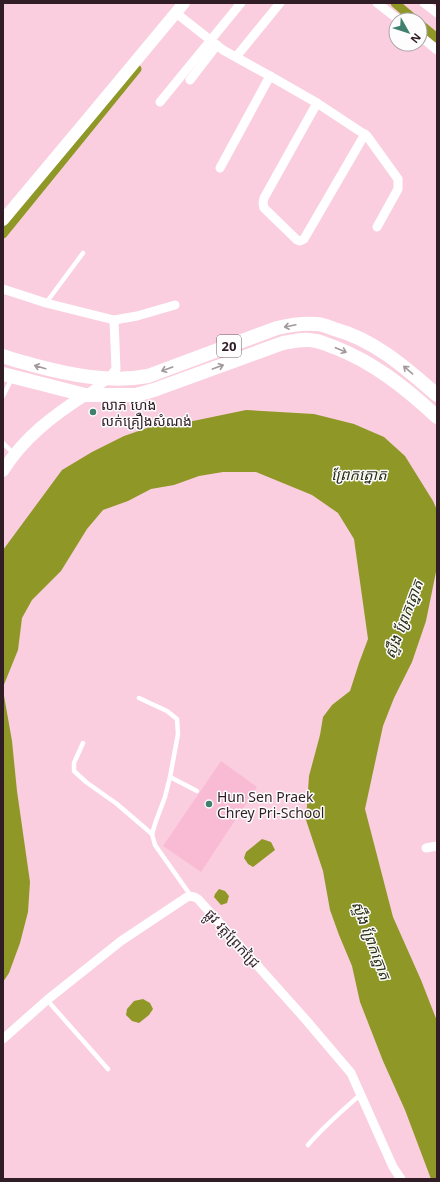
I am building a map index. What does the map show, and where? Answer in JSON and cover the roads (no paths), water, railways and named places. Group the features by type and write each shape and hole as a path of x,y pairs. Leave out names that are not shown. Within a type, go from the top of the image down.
{"main road":[{"name":"20","path":"3,356 58,372 108,379 133,379 148,376 277,328 294,324 318,324 347,332 378,348 400,363 433,391"},
{"name":"20","path":"8,375 86,395 136,395 283,344 299,340 316,340 368,362 418,399 437,417"},
{"path":"418,399 433,391"}],"street":[{"path":"190,80 213,43 241,3"},
{"path":"236,57 280,3"},
{"path":"377,3 389,12"},
{"path":"424,3 437,13"},
{"path":"3,220 180,8 213,43 223,50 317,103 367,136 398,179 398,189 377,227"},
{"path":"160,102 213,43"},
{"path":"428,43 437,50"},
{"path":"220,168 270,76"},
{"path":"317,103 264,198 263,204 264,208 297,240 300,241 304,239 365,134"},
{"path":"3,289 46,303 114,320 136,316 175,305"},
{"path":"3,471 14,454 34,433 60,412 108,379 116,369 114,320"},
{"path":"426,848 437,846"},
{"path":"3,1039 47,1000 121,941 187,897 191,896"},
{"name":"ផ្លូវ វត្តព្រែកជ្រៃ","path":"191,896 198,898 351,1073 393,1167 402,1179"}],"lane":[{"path":"46,303 83,253"},
{"path":"3,396 8,375"},
{"path":"3,443 14,454"},
{"path":"139,698 167,712 177,719 178,734 170,778 152,834 155,845 191,896"},
{"path":"83,743 74,763 74,771 86,782 117,804 152,834"},
{"path":"170,778 197,791"},
{"path":"47,1000 108,1069"},
{"path":"308,1145 326,1125 361,1094"}],"water":[{"name":"ព្រែកត្នោត","path":"246,410 314,414 354,424 384,437 405,456 437,510 437,567 426,621 412,662 394,698 383,726 365,809 393,917 421,980 437,1021 437,1179 431,1179 405,1110 383,1061 360,1002 352,966 330,910 323,871 306,820 309,776 320,735 323,717 332,705 350,691 368,639 354,539 338,513 312,495 256,472 223,472 199,476 174,485 151,489 128,501 103,510 87,529 61,571 32,600 22,618 18,650 3,687 3,550 62,470 92,452 124,436 159,424 193,421"},
{"path":"3,690 12,741 17,791 30,882 28,912 20,943 9,973 3,982"},
{"path":"262,839 271,842 275,850 253,867 248,864 244,858 246,852"},
{"path":"219,889 225,891 229,896 227,903 221,905 214,897"},
{"path":"143,999 150,1003 153,1009 149,1015 139,1023 132,1021 126,1015 127,1009 134,1001"}],"waterway":[{"path":"395,3 406,12"},
{"path":"428,31 437,38"},
{"path":"3,234 137,69"}],"place":[{"name":"លាភ ហេង លក់គ្រឿងសំណង់","path":"93,412"},
{"name":"Hun Sen Praek Chrey Pri-School","path":"209,804"}],"water label":[{"name":"ស្ទឹង ព្រែកត្នោត","path":"403,619"},
{"name":"ស្ទឹង ព្រែកត្នោត","path":"372,940"}]}
